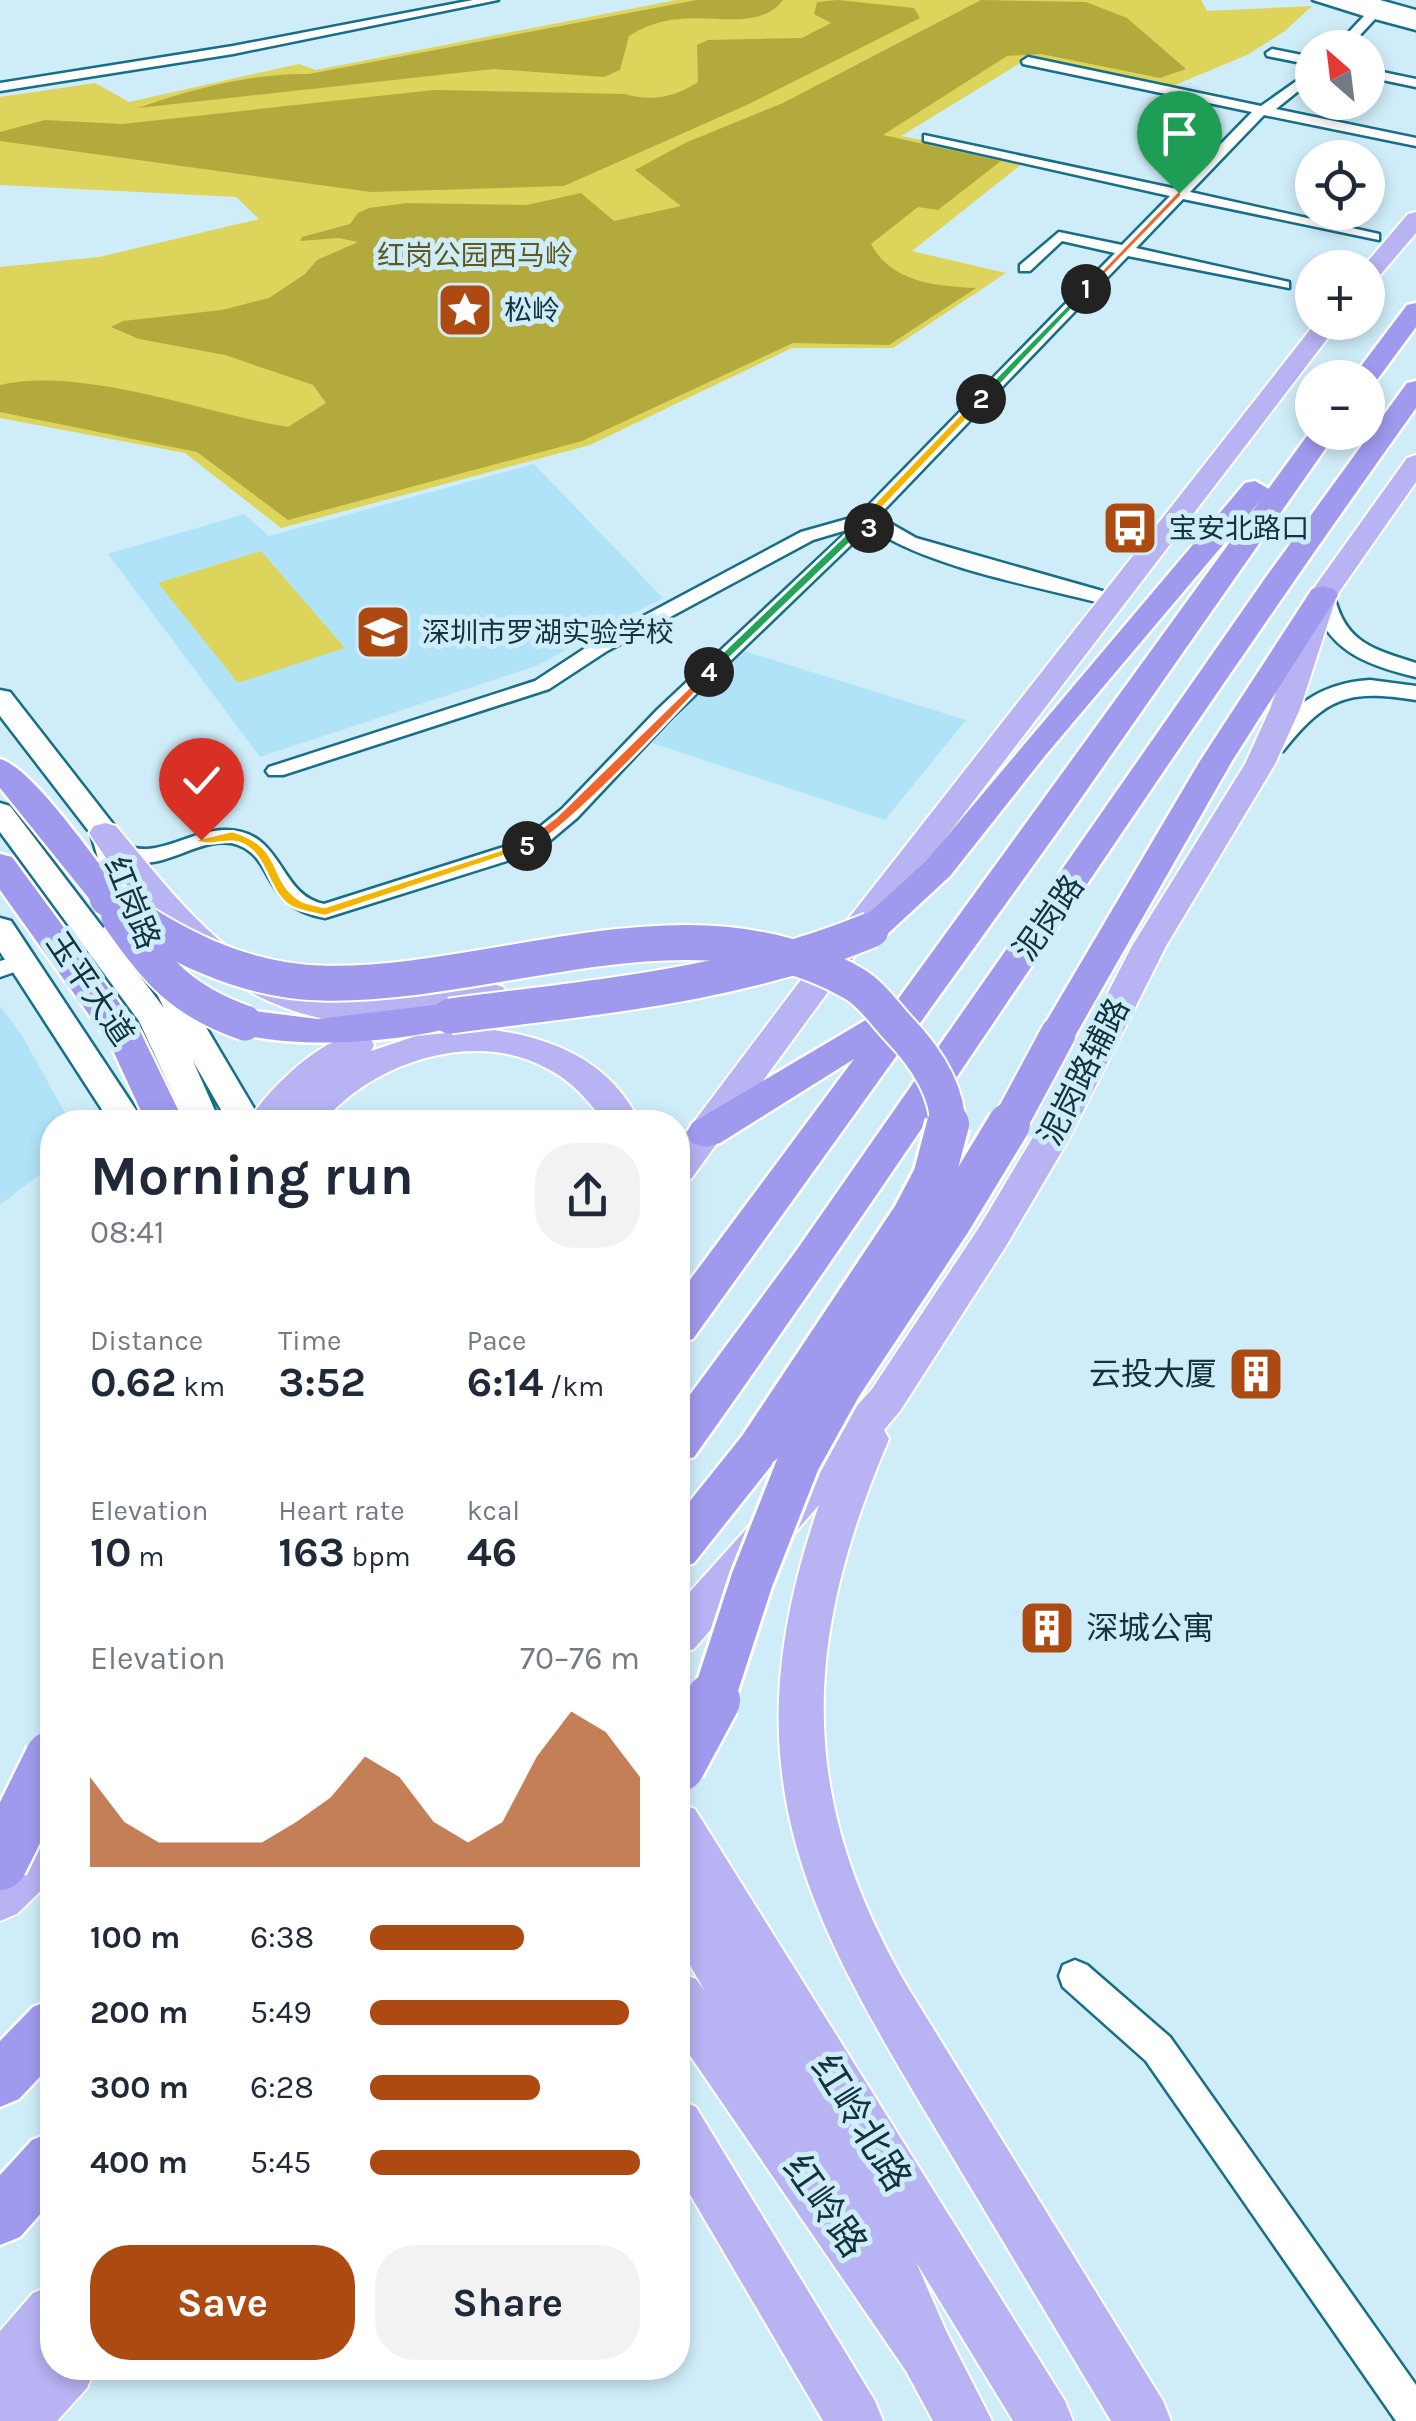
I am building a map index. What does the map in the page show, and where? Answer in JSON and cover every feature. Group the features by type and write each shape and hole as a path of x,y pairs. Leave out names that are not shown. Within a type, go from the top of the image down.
{"highway":[{"path":"1378,360 1416,310"},
{"name":"泥岗路","path":"690,1427 810,1262 1276,584 1416,389"},
{"path":"107,898 165,981 186,1000 216,1015 277,1030 445,1030 741,976 828,950 873,919 901,909 1271,470 1295,449"},
{"name":"泥岗路","path":"690,1310 915,1004 1311,450"},
{"path":"1216,761 1278,610 1276,584"},
{"path":"690,1744 710,1708 752,1580 800,1461 840,1387 949,1223 1216,761 1323,595"},
{"path":"0,742 16,807"},
{"name":"玉平大道","path":"0,768 16,807 107,898"},
{"name":"玉平大道","path":"0,865 127,1040 160,1110"},
{"path":"107,898 156,934 189,952 240,970 298,981 399,981 699,942 755,946 802,957 840,974 868,993 909,1037 944,1095 948,1129 926,1198 762,1444 690,1534"},
{"path":"706,1133 915,1004"},
{"path":"0,1863 40,1782"},
{"path":"0,2080 40,2038"},
{"path":"0,2216 40,2173"}],"main road":[{"path":"1360,0 1416,14"},
{"path":"1385,255 1416,219"},
{"path":"690,1154 1314,340"},
{"name":"泥岗路辅路","path":"690,1621 886,1400 1056,1130 1149,946 1260,764 1285,708 1323,595 1416,464"},
{"path":"1032,750 1057,706 1124,609 1155,547"},
{"name":"红岗路","path":"0,698 114,843 126,903 188,1024 238,1110"},
{"path":"16,807 66,900 152,1015 199,1110"},
{"path":"114,843 203,946 262,987 331,1008 410,1006 740,960 815,941 873,919"},
{"path":"0,928 119,1110"},
{"path":"314,1110 334,1088 364,1069 445,1030"},
{"path":"276,1110 294,1088 341,1053 376,1037 445,1030 551,1055 594,1084 613,1110"},
{"path":"886,1400 843,1493 820,1558 802,1643 798,1718 809,1811 820,1854 851,1931 889,2004 1143,2421"},
{"path":"0,1838 40,1796"},
{"name":"红岭北路","path":"690,1854 724,1938 1044,2421"},
{"path":"0,1898 40,1860"},
{"path":"690,1911 724,1938 878,2234 926,2351"},
{"name":"红岭路","path":"690,2013 926,2351 964,2421"},
{"path":"690,2145 855,2421"},
{"path":"0,2374 40,2326"},
{"path":"20,2421 56,2380"}],"street":[{"path":"0,87 233,50 492,0"},
{"path":"1320,0 1373,14 1416,14"},
{"path":"1339,0 1416,14"},
{"path":"1385,0 1416,14"},
{"path":"1409,0 1416,14"},
{"path":"1357,30 1373,14"},
{"path":"1272,53 1295,58"},
{"path":"1028,61 1416,142"},
{"path":"1385,77 1416,83"},
{"path":"874,522 875,509 1122,250 1258,112 1280,102 1295,89"},
{"path":"928,138 1374,237"},
{"path":"1025,268 1060,236 1284,285"},
{"path":"114,843 144,859 201,840 232,836 262,850 281,888 296,904 325,912 521,849 540,839 561,820 638,739 850,536 874,522"},
{"path":"276,772 542,684 600,648 806,536 874,522 912,544 1113,600"},
{"path":"1323,595 1326,617 1342,639 1374,657 1416,670"},
{"path":"1260,764 1293,720 1322,695 1366,688 1416,693"},
{"path":"1076,1976 1158,2049 1416,2417"}],"shaded area":[{"name":"深圳市罗湖实验学校","path":"534,464 663,598 536,666 260,757 108,554 244,514 269,536"},
{"path":"741,650 966,720 885,820 652,743"},
{"path":"0,1006 21,1034 63,1110 40,1110 40,1174 0,1205"}],"green space":[{"name":"红岗公园西马岭","path":"676,0 1201,0 1207,11 1312,6 1285,31 1247,55 1170,87 1027,59 901,136 1027,160 912,251 1006,273 893,348 792,348 590,445 281,528 185,453 0,418 0,267 99,257 259,219 236,197 0,185 0,97 95,83 129,102 299,64 316,70"},
{"path":"697,0 783,0 774,9 750,18 680,19 647,26 629,36 620,70 604,77 494,69 138,108 222,84 309,74"},
{"path":"838,0 914,8 920,18 749,104 564,186 371,192 0,141 0,132 45,120 122,124 434,90 663,97 698,82 697,45 708,40 802,38 831,23 814,14 817,2"},
{"path":"981,0 1086,2 1127,18 1186,69 1160,78 1041,54 1007,56 883,135 1001,161 938,210 918,207 871,244 880,257 903,275 946,286 976,288 889,345 793,343 582,441 288,520 197,452 0,412 0,385 68,382 105,386 288,427 326,403 313,385 225,355 139,339 111,327 123,321 222,310 269,298 305,274 317,260 358,242 339,238 300,241 302,237 350,224 358,213 369,208 407,203 527,205 581,193 614,221 681,206 635,170 685,143 783,103"},
{"path":"261,551 345,648 238,683 158,583"}],"place":[{"name":"松岭","path":"465,310"},
{"name":"宝安北路口","path":"1130,528"},
{"name":"深圳市罗湖实验学校","path":"383,632"},
{"name":"云投大厦","path":"1256,1374"},
{"name":"深城公寓","path":"1047,1628"}],"route":[{"path":"201,840 232,836 248,840 262,850 281,888 296,904 325,912 521,849 540,839 638,739 850,536 875,526 875,509 1179,193"}]}
